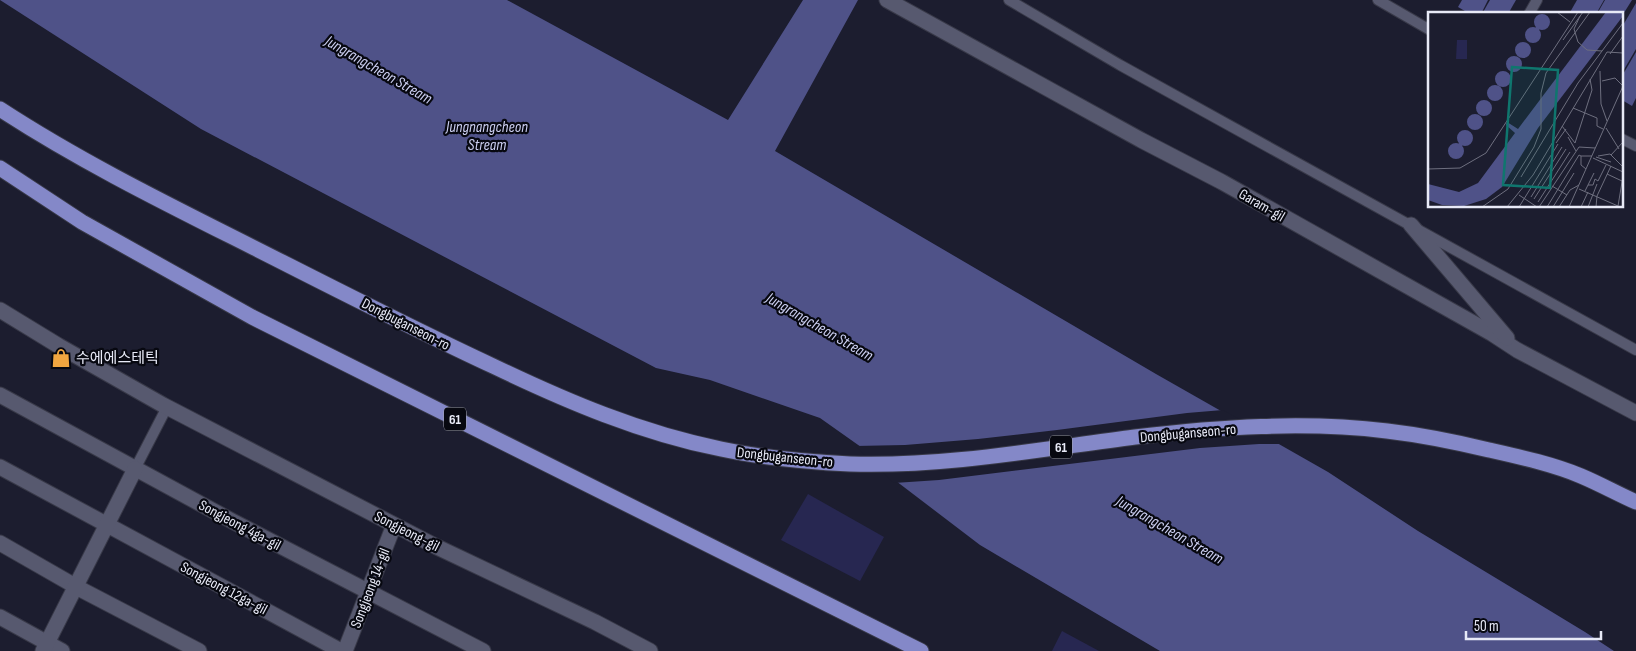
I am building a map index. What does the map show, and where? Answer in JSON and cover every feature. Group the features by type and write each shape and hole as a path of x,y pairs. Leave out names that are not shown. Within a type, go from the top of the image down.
{"highway":[{"name":"Dongbuganseon-ro","path":"0,109 38,134 132,186 436,340 548,392 612,418 717,449 761,457 806,462 886,465 936,462 1228,428 1349,427 1389,431 1456,442 1518,456 1578,475 1636,502"},
{"name":"61","path":"0,168 82,222 252,317 921,651"}],"street":[{"name":"Garam-gil","path":"887,0 1141,140 1222,182 1491,333 1517,350 1636,413"},
{"path":"1411,225 1517,350"},
{"name":"Songjeong-gil","path":"0,310 167,407 437,547 595,622 650,651"},
{"name":"Songjeong 4ga-gil","path":"0,395 232,521 483,651"},
{"name":"Songjeong 12ga-gil","path":"0,467 341,651"},
{"path":"45,647 135,469"},
{"name":"Songjeong 14-gil","path":"345,651 394,525"},
{"path":"0,543 75,586 199,651"},
{"path":"0,617 45,647 62,651"}],"lane":[{"path":"1009,0 1120,65 1636,350"},
{"path":"1378,0 1428,29"},
{"path":"1530,12 1537,0"},
{"path":"1624,140 1636,146"},
{"path":"135,469 167,407"}],"shaded area":[{"path":"808,494 884,537 860,581 781,540"},
{"path":"1062,631 1099,651 1052,651"}],"water":[{"name":"Jungnangcheon Stream","path":"0,0 507,0 728,120 803,0 858,0 775,151 1156,374 1328,472 1418,531 1614,651 1160,651 980,545 896,481 861,447 820,418 710,380 656,368 201,129"},
{"path":"1462,0 1488,0 1482,12 1467,12 1458,7"},
{"path":"1490,0 1516,0 1509,12 1483,12"},
{"path":"1577,0 1604,0 1597,12 1570,12"},
{"path":"1605,0 1632,0 1624,13 1598,12"},
{"path":"1636,3 1636,49 1624,70 1624,24"},
{"path":"1636,52 1636,98 1632,106 1624,101 1624,73"}],"pier":[{"path":"1223,410 1283,444 1200,448 939,480 894,483 855,446 905,445 978,439"}],"place":[{"name":"수에에스테틱","path":"61,358"}],"water label":[{"name":"Jungrangcheon Stream","path":"379,69"},
{"name":"Jungrangcheon Stream","path":"820,326"},
{"name":"Jungrangcheon Stream","path":"1170,529"}]}
